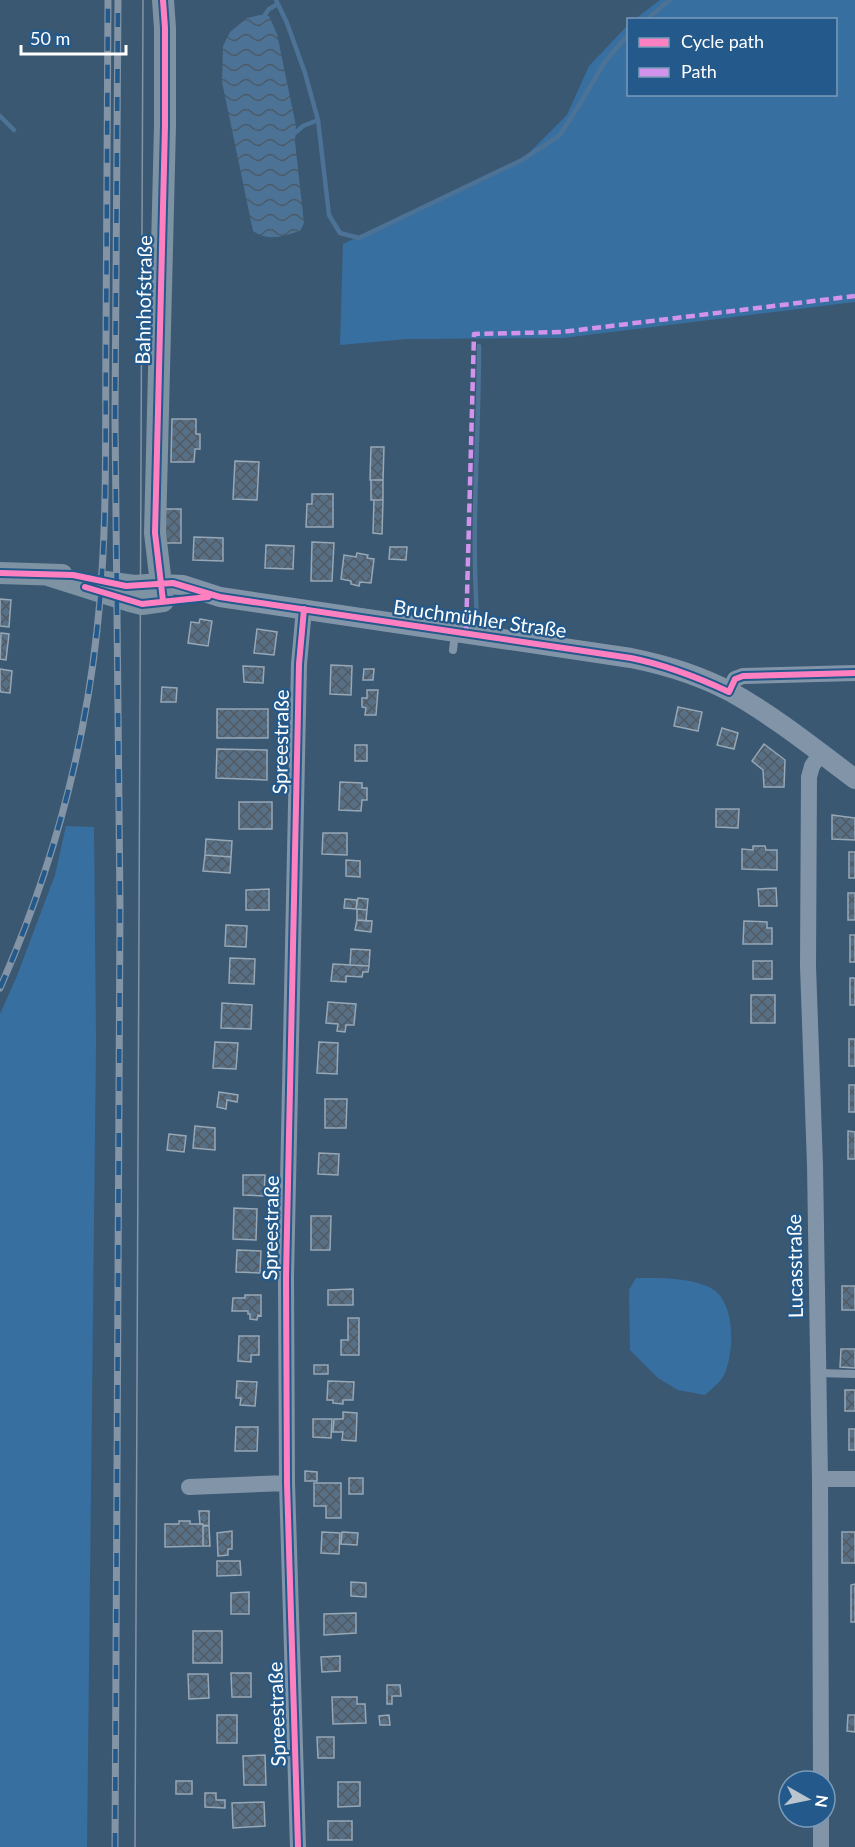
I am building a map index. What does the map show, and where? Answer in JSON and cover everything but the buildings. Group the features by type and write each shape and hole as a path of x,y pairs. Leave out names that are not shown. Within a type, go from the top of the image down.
{"main road":[{"name":"Bahnhofstraße","path":"162,592 155,533 165,126 163,0"},
{"path":"0,573 48,575 142,604 162,592"}],"street":[{"name":"Bruchmühler Straße","path":"162,592 183,585 220,597 304,609 454,641 631,658 656,667 685,672 729,692 821,753 855,779"},
{"name":"Spreestraße","path":"298,1847 287,1483 286,1264 299,664 304,609"},
{"path":"729,692 735,679 743,676 855,673"},
{"name":"Lucasstraße","path":"821,753 812,766 809,777 808,848 808,977 815,1165 820,1479 821,1769"},
{"path":"820,1479 855,1479"},
{"path":"189,1487 287,1483"},
{"path":"821,1829 821,1847"}],"lane":[{"path":"818,1373 855,1374"}],"shaded area":[{"path":"660,0 855,0 855,302 563,338 407,339 340,345 343,244 522,160 567,115 589,66 627,26 627,96 837,96 837,18 636,18"},
{"path":"66,826 94,827 96,1043 87,1847 0,1847 0,1014 17,976 55,875"},
{"path":"636,1278 691,1281 709,1287 718,1293 724,1303 731,1327 728,1365 722,1378 705,1395 678,1390 658,1378 630,1350 629,1290"}],"water":[{"path":"260,15 269,16 277,34 296,126 295,142 304,223 300,231 276,237 265,236 253,231 222,82 223,46 230,32 247,18"}],"waterway":[{"path":"276,0 305,73 318,120 329,215 340,233 359,238 522,160 559,136 604,63 627,36"},
{"path":"648,18 670,0"},
{"path":"264,16 269,9 278,4"},
{"path":"0,116 14,130"},
{"path":"295,133 303,126 318,120"},
{"path":"477,616 475,515 479,346"}],"tram line":[{"path":"135,1847 143,0"}],"railway":[{"path":"0,988 49,858 74,768 91,676 101,594 105,484 108,0"},
{"path":"115,1847 120,907 115,417 118,0"}],"marked path":[{"path":"466,634 474,334 562,332 855,296"}],"cycle path":[{"path":"163,0 165,126 155,533 163,601"},
{"path":"0,573 73,575 126,586 173,583 220,597 631,658 681,672 729,692 735,679 743,676 855,673"},
{"path":"85,587 142,604 208,597"},
{"path":"298,1847 287,1483 286,1277 299,664 304,609"}]}
